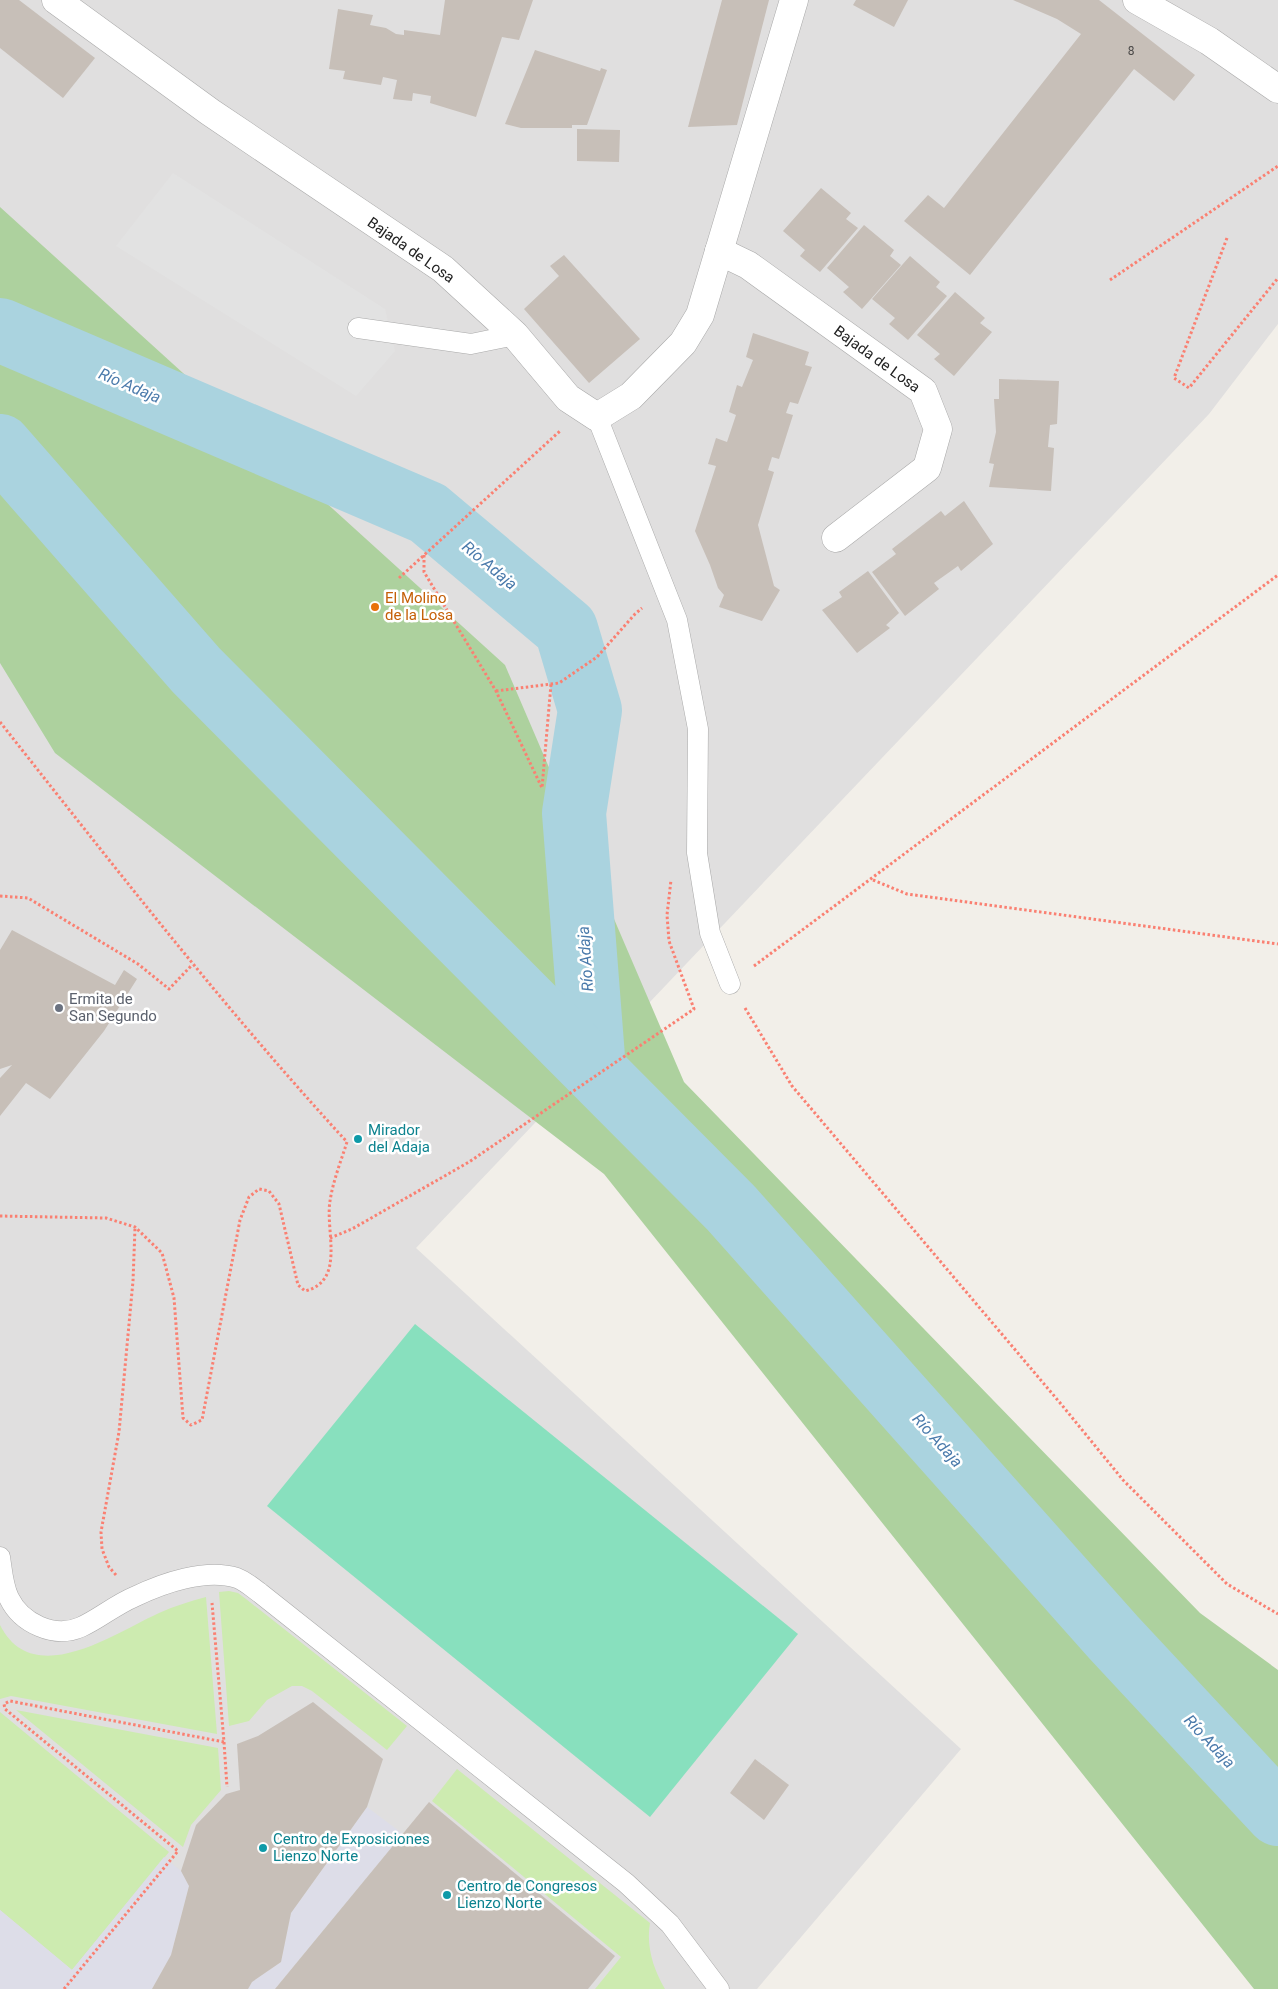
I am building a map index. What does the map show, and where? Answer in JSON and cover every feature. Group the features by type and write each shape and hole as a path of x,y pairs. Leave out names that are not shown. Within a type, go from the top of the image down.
{"street":[{"name":"Bajada de Losa","path":"56,0 210,112 443,269 515,335 568,398 591,413"},
{"path":"591,413 631,396 683,343 700,315 794,0"},
{"path":"1148,7 1208,41 1278,89"},
{"name":"Bajada de Losa","path":"719,251 748,265 923,391 938,429 926,468 836,538"}],"lane":[{"path":"358,328 470,344 515,335"},
{"path":"591,413 677,620 698,729 698,853 710,933 730,984"},
{"path":"0,1557 5,1586 16,1608 25,1618 50,1630 65,1631 79,1628 134,1596 170,1583 210,1574 238,1578 260,1593 626,1883 670,1924 719,1989"}],"path":[{"path":"1110,280 1278,166"},
{"path":"1227,238 1174,378 1189,388 1278,278"},
{"path":"399,578 463,518 591,413"},
{"path":"424,555 424,572 496,691 542,788 551,684"},
{"path":"1278,574 873,880 730,984 792,1086 1123,1480 1227,1584 1278,1614"},
{"path":"496,691 559,683 597,657 635,614 649,604 667,596"},
{"path":"0,722 192,965 294,1085 347,1142 330,1202 331,1260 326,1279 316,1289 305,1291 298,1285 279,1204 269,1191 259,1189 250,1197 240,1220 202,1420 191,1425 183,1418 174,1298 162,1253 135,1227 106,1218 0,1216"},
{"path":"873,880 907,894 1278,944"},
{"path":"0,896 28,898 138,964 169,989 192,965"},
{"path":"330,1238 352,1229 469,1162 694,1009 669,941 667,915"},
{"path":"134,1596 109,1567 102,1549 101,1532 119,1432 133,1281 135,1227"},
{"path":"210,1574 227,1788"},
{"path":"64,1989 178,1851 5,1709 4,1704 10,1701 224,1742"}],"shaded area":[{"path":"0,0 1278,0 1278,324 1209,414 416,1248 961,1749 757,1989 0,1989"},
{"path":"173,173 385,309 395,351 356,396 116,246"},
{"path":"367,1807 403,1834 275,1989 248,1989 252,1982 281,1962 291,1913"},
{"path":"164,1857 181,1871 189,1886 171,1955 152,1989 0,1989 0,1910 72,1970"}],"green space":[{"path":"0,207 505,665 684,1082 1200,1613 1278,1670 1278,1989 1254,1989 604,1174 55,753 0,663"},
{"path":"415,1324 798,1634 650,1817 267,1506"},
{"path":"229,1591 238,1593 246,1599 407,1726 387,1750 312,1691 302,1686 292,1686 267,1700 249,1721 229,1726 219,1592"},
{"path":"206,1597 217,1734 11,1696 0,1699 0,1625 15,1644 33,1654 53,1655 75,1651 98,1643 159,1613"},
{"path":"16,1710 218,1748 221,1790 191,1825 183,1847"},
{"path":"0,1712 169,1852 72,1970 0,1910"},
{"path":"457,1769 650,1923 651,1957 665,1989 595,1989 621,1957 432,1801"}],"building":[{"path":"0,0 19,0 95,58 63,98 0,48"},
{"path":"445,0 533,0 519,40 502,37 476,117 430,103 431,96 413,93 412,101 393,99 397,80 383,77 381,85 343,79 345,71 329,69 338,9 373,15 370,25 386,28 396,34 404,35 404,30 440,35"},
{"path":"722,0 769,0 737,125 688,127"},
{"path":"856,0 908,0 894,27 853,5"},
{"path":"1013,0 1099,0 1195,75 1174,101 1134,69 970,275 904,221 928,195 944,208 1081,34 1057,19"},
{"path":"535,50 600,71 601,68 607,70 587,125 572,125 572,128 521,128 505,124"},
{"path":"577,129 620,130 619,162 577,161"},
{"path":"821,188 851,213 846,219 858,228 820,272 800,256 805,250 783,231"},
{"path":"864,225 894,250 890,256 901,265 862,309 843,292 849,287 827,268"},
{"path":"564,255 640,339 589,383 524,309 559,276 550,266"},
{"path":"910,256 940,282 936,287 947,296 908,340 889,324 895,318 872,299"},
{"path":"955,292 985,318 980,323 992,332 954,376 934,359 940,354 917,335"},
{"path":"753,333 809,352 805,365 812,367 798,404 790,402 786,413 793,415 779,459 772,457 768,470 774,472 758,525 774,586 780,590 762,621 719,607 724,595 718,588 695,531 716,466 708,464 716,438 727,442 736,415 729,412 737,385 742,387 753,360 746,357"},
{"path":"999,379 1059,381 1057,424 1050,425 1048,447 1054,448 1051,491 989,487 994,464 989,463 996,432 994,399 999,399"},
{"path":"964,501 993,544 961,571 958,566 934,583 939,589 905,616 872,572 896,554 892,549 941,511 945,516"},
{"path":"868,571 899,613 886,625 890,628 857,653 822,610 842,597 839,592"},
{"name":"Ermita de San Segundo","path":"12,930 115,985 124,970 137,979 104,1031 50,1099 26,1083 0,1116 0,1078 12,1065 0,1069 0,950"},
{"name":"Centro de Exposiciones Lienzo Norte","path":"313,1702 383,1759 367,1807 291,1913 281,1962 252,1982 248,1989 152,1989 171,1955 189,1886 181,1871 196,1825 226,1794 240,1790 237,1744 258,1736"},
{"path":"755,1759 789,1785 764,1820 730,1793"},
{"name":"Centro de Congresos Lienzo Norte","path":"429,1802 615,1956 588,1989 275,1989"}],"waterway":[{"name":"Río Adaja","path":"0,330 428,513 566,629 590,710 574,813 594,1070"},
{"name":"Río Adaja","path":"0,446 196,670 731,1208 1114,1638 1278,1814"}],"place":[{"name":"El Molino de la Losa","path":"375,607"},
{"name":"Ermita de San Segundo","path":"59,1008"},
{"name":"Mirador del Adaja","path":"358,1139"},
{"name":"Centro de Exposiciones Lienzo Norte","path":"263,1848"},
{"name":"Centro de Congresos Lienzo Norte","path":"447,1895"}]}
